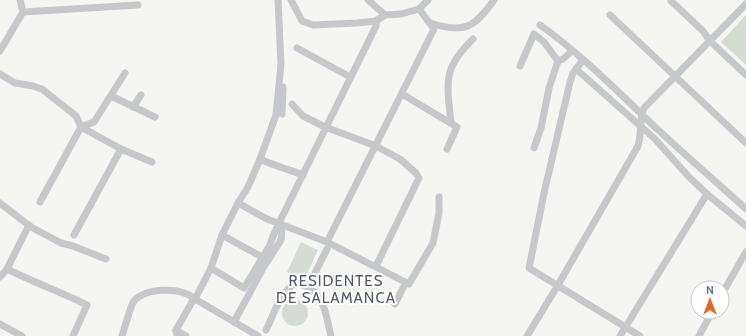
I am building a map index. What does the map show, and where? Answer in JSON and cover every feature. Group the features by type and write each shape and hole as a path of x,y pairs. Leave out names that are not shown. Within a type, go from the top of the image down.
{"street":[{"path":"0,51 23,12 20,0"},
{"path":"278,0 284,98 282,114"},
{"path":"291,0 302,21 313,24 376,21 384,15 401,14 419,9 428,0"},
{"path":"368,0 384,15"},
{"path":"430,23 454,29 470,25 479,19 494,0"},
{"path":"671,1 746,75"},
{"path":"527,336 638,146 641,137 640,124 644,108 746,4"},
{"path":"23,12 138,6"},
{"path":"308,287 327,245 434,29 419,9"},
{"path":"610,15 746,143"},
{"path":"211,268 244,288 270,245 325,127 376,26 376,21"},
{"path":"540,25 572,50 746,209"},
{"path":"520,66 534,34 544,42 558,61"},
{"path":"451,123 448,78 457,56 473,39"},
{"path":"297,48 350,78"},
{"path":"534,148 541,128 549,88 558,61 563,59 572,50"},
{"path":"583,60 576,69 570,82 544,193 529,268 640,336"},
{"path":"186,336 177,333 211,268 222,235 248,187 276,115 281,64"},
{"path":"576,69 640,124 689,177 746,226"},
{"path":"40,202 81,127 94,122 125,73"},
{"path":"0,74 15,83 33,86 42,90 76,116 81,127 152,162"},
{"path":"402,94 457,127 447,148"},
{"path":"134,107 141,95"},
{"path":"111,96 155,117"},
{"path":"292,104 303,116 325,127 376,146 400,159 416,173 419,178 376,266"},
{"path":"74,235 121,148"},
{"path":"260,159 303,175"},
{"path":"620,336 707,194"},
{"path":"238,203 267,219 376,266 409,284 434,243 439,213 439,197"},
{"path":"0,203 29,225 61,243 106,259"},
{"path":"234,322 263,268 281,240 282,228 279,223"},
{"path":"0,277 7,269 29,225"},
{"path":"222,235 262,257"},
{"path":"730,280 746,252"},
{"path":"7,269 87,305 73,336"},
{"path":"395,304 406,282"},
{"path":"266,330 287,289 296,283 308,287 320,296 324,305 331,336"},
{"path":"122,336 133,302 139,297 157,291 167,290 178,291 190,295 258,336"},
{"path":"699,336 708,320"},
{"path":"0,324 22,336"}],"shaded area":[{"path":"746,15 746,65 721,42"},
{"path":"301,242 318,250 304,280 287,272"},
{"path":"295,300 304,304 308,313 304,322 295,326 286,322 282,313 286,304"}],"district":[{"name":"RESIDENTES DE SALAMANCA","path":"336,290"}]}
